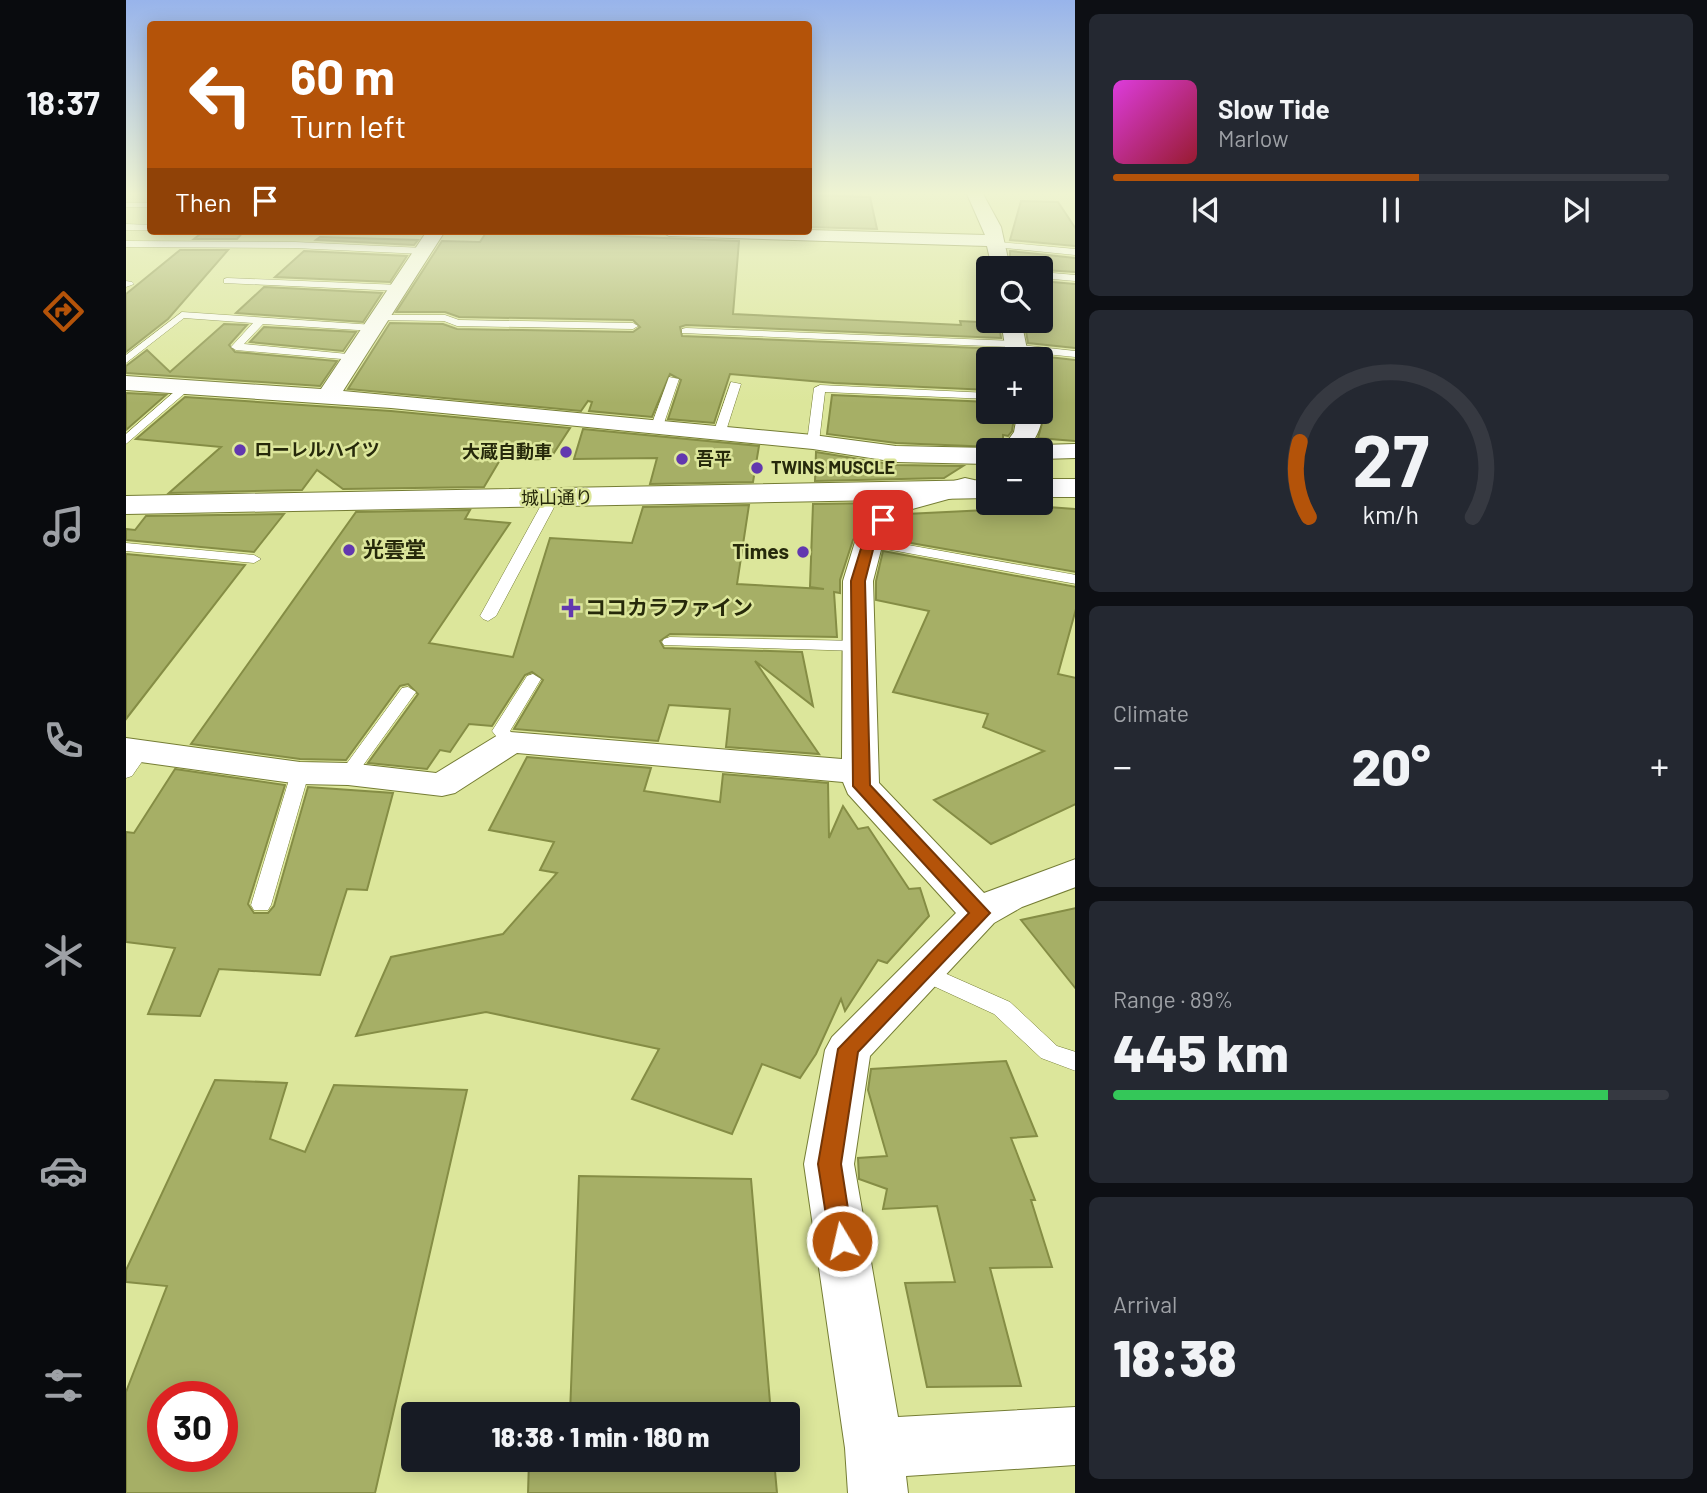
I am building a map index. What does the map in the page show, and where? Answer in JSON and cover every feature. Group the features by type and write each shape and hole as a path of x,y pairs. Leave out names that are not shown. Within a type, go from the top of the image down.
{"street":[{"path":"327,397 415,264"},
{"path":"126,383 391,401 813,443 896,454 976,456"},
{"path":"1053,452 1075,452"},
{"path":"976,479 956,490 896,505 869,542 858,581 861,786 980,913"},
{"path":"1053,488 1075,488"},
{"name":"城山通り","path":"126,505 976,489"},
{"path":"131,757 300,774 348,774 442,785 510,742 860,772"},
{"path":"1075,872 1008,897 980,913 848,1049 830,1164 876,1471 1075,1436"}],"lane":[{"path":"1053,276 1075,278"},
{"path":"228,281 400,288"},
{"path":"126,360 182,315 377,323 446,318 457,323 633,326"},
{"path":"261,320 236,347 355,356"},
{"path":"686,331 976,348"},
{"path":"1053,353 1075,354"},
{"path":"656,429 673,379"},
{"path":"719,434 735,384"},
{"path":"126,440 186,387"},
{"path":"813,443 820,388 976,395"},
{"path":"488,616 552,498"},
{"path":"869,542 1075,580"},
{"path":"126,547 254,559"},
{"path":"670,642 860,646"},
{"path":"510,742 501,731 533,679"},
{"path":"348,774 408,692"},
{"path":"261,905 300,774"},
{"path":"923,972 1002,1008 1049,1052 1075,1062"}],"building":[{"path":"163,264 216,264 168,319 126,352 126,294"},
{"path":"290,264 402,264 390,282 275,277"},
{"path":"427,264 737,264 733,314 961,325 960,321 976,322 976,333 1000,333 1001,338 686,325 680,327 682,336 976,348 976,389 834,383 730,374 714,423 668,419 681,380 670,374 652,417 589,411 592,402 588,401 581,411 348,389 390,323 443,324 457,329 633,332 640,327 633,320 459,317 445,312 396,312"},
{"path":"1053,264 1075,264 1075,272 1053,271"},
{"path":"1053,282 1075,284 1075,348 1028,343 1026,333 1053,333"},
{"path":"264,287 382,293 363,322 236,313"},
{"path":"224,324 247,325 229,345 235,352 337,361 320,386 126,373 126,366 147,350 170,372"},
{"path":"264,327 356,332 343,351 250,342"},
{"path":"1053,357 1075,360 1075,441 1038,438 1042,424 1053,424"},
{"path":"126,393 166,395 126,430"},
{"path":"832,395 976,401 976,424 1013,424 1008,436 976,438 976,446 896,443 827,434"},
{"path":"185,397 391,411 570,428 550,459 500,460 484,487 343,489 317,470 302,490 169,493 221,447 136,439"},
{"path":"583,429 759,446 753,482 650,484 657,458 574,459"},
{"path":"816,452 896,465 963,466 944,478 815,481"},
{"path":"881,503 853,540 840,580 840,593 834,592 837,637 670,634 660,641 664,648 802,652 813,706 755,661 819,754 726,747 730,709 669,705 658,741 514,729 543,680 532,672 525,675 492,726 469,724 450,752 440,750 427,769 368,763 418,694 408,684 400,686 346,760 300,759 191,744 356,512 470,510 465,519 510,523 429,643 513,657 550,538 632,543 643,507 749,505 737,584 824,589 810,587 813,504"},
{"path":"1053,507 1075,509 1075,572 888,539 906,514 976,511 976,515 1053,515"},
{"path":"284,514 254,552 126,540 126,529 135,530 146,516"},
{"path":"883,551 1075,587 1075,613 1058,674 1075,678 1075,804 991,844 934,800 1044,751 983,727 988,714 893,692 929,611 876,600 876,581"},
{"path":"126,554 245,565 126,719"},
{"path":"527,757 651,768 644,791 720,802 723,774 828,783 829,838 843,806 858,829 868,827 909,889 920,888 929,916 887,963 878,960 845,1011 841,999 816,1054 800,1078 762,1064 732,1134 632,1099 659,1049 486,1012 356,1036 391,957 503,934 557,873 540,870 554,842 489,830"},
{"path":"175,769 285,785 248,904 254,913 268,913 274,906 308,787 393,793 367,890 347,889 320,975 219,969 200,1016 148,1014 175,948 126,942 126,832 134,833"},
{"path":"1075,908 1075,988 1021,920"},
{"path":"1006,1061 1037,1136 1011,1138 1035,1200 1031,1200 1052,1267 990,1268 1021,1386 927,1387 905,1283 955,1282 937,1206 883,1209 887,1189 859,1179 858,1158 887,1156 868,1090 871,1069"},
{"path":"215,1080 287,1083 270,1139 305,1152 334,1085 467,1090 375,1493 126,1493 126,1392 167,1286 126,1282 126,1270"},
{"path":"579,1176 751,1179 770,1402 570,1402"},
{"path":"529,1472 775,1472 777,1493 528,1493"}],"place":[{"name":"ローレルハイツ","path":"240,450"},
{"name":"大蔵自動車","path":"566,452"},
{"name":"吾平","path":"682,459"},
{"name":"TWINS MUSCLE","path":"757,468"},
{"name":"光雲堂","path":"349,550"},
{"name":"Times","path":"803,552"},
{"name":"ココカラファイン","path":"571,608"}],"route":[{"path":"842,1241 830,1164 848,1049 980,913 861,786 858,581 869,542 883,520"}]}
